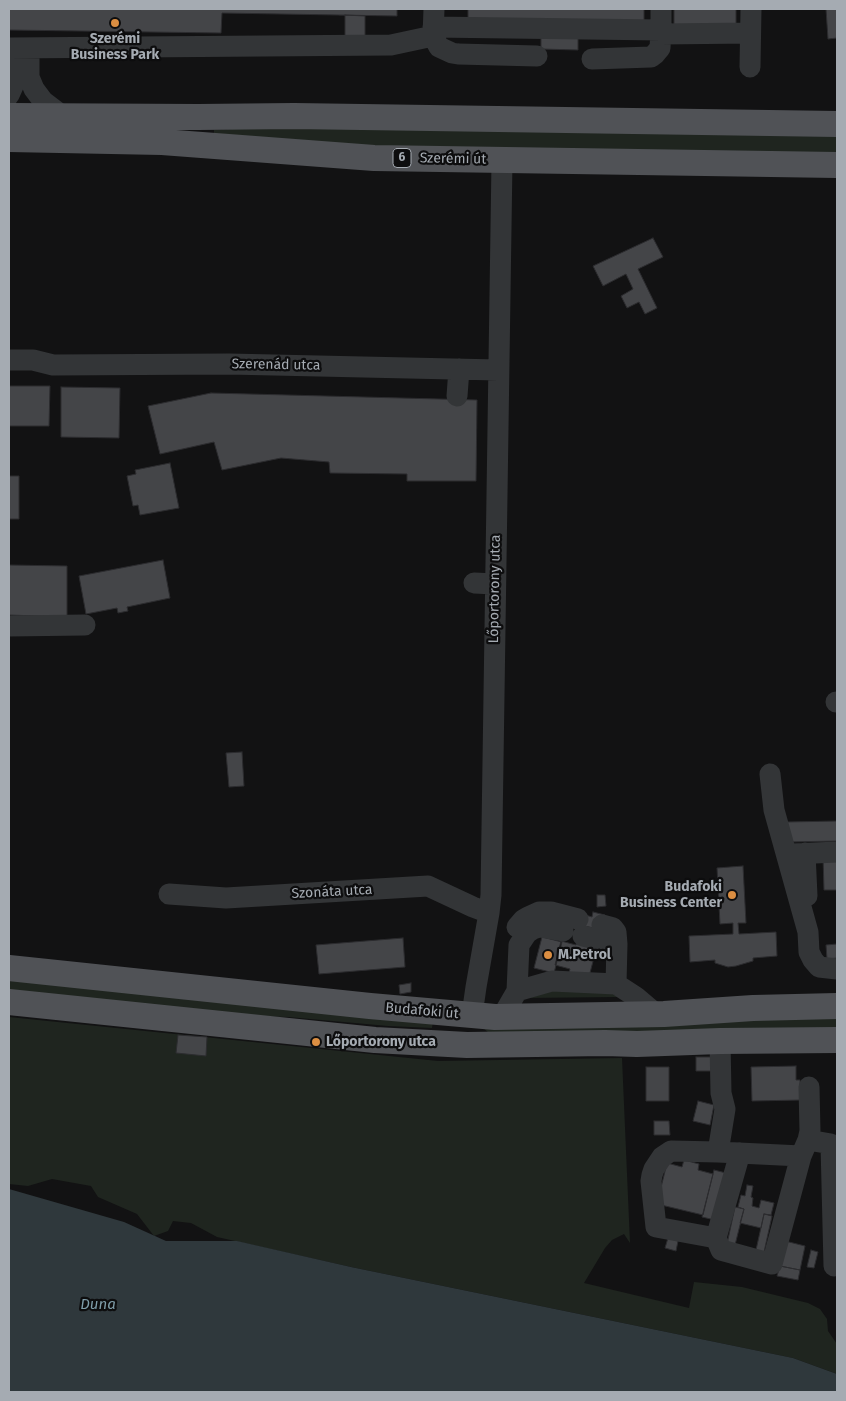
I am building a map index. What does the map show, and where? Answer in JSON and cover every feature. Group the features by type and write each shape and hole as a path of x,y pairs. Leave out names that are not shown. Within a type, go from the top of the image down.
{"main road":[{"path":"9,116 304,116 837,124"},
{"name":"Szerémi út","path":"9,139 162,142 334,156 837,166"},
{"name":"Budafoki út","path":"9,968 502,1017 656,1014 753,1008 837,1006"},
{"path":"9,1002 374,1040 467,1045 837,1040"},
{"path":"467,1045 472,1015"}],"street":[{"path":"592,58 651,57 660,48 661,9"},
{"path":"750,67 751,9"},
{"path":"434,24 439,47 452,53 537,56"},
{"path":"64,117 42,101 34,89 19,48 391,46 434,24 661,32 750,33"},
{"path":"9,62 14,70 14,86 9,96"},
{"name":"Lőportorony utca","path":"472,1015 491,895 485,584 498,370 502,160"},
{"path":"9,360 33,360 53,365"},
{"path":"9,370 33,370 53,365"},
{"name":"Szerenád utca","path":"53,365 253,365 498,370"},
{"path":"203,378 231,379 253,365"},
{"path":"457,396 459,369"},
{"path":"9,626 85,625"},
{"path":"770,774 774,810 796,854 808,932 809,952 819,967 837,969"},
{"path":"796,854 837,852"},
{"name":"Szonáta utca","path":"169,894 226,898 428,886 489,913"},
{"path":"602,925 613,928 616,932 616,984"},
{"path":"502,1017 516,990 518,945 527,933 533,929 540,927 575,928 617,944"},
{"path":"516,990 552,981 616,984 636,997 656,1014"},
{"path":"718,1152 725,1109 721,1093 720,1041"},
{"path":"740,1153 716,1238 721,1250 772,1264 810,1130 809,1087"},
{"path":"716,1238 656,1226 650,1181 662,1157 671,1151 740,1153 831,1144 834,1266"}],"shaded area":[{"path":"250,128 837,131 837,157 371,150 214,137 214,130"},
{"path":"9,976 433,1021 432,1028 288,1017 214,1015 9,994"},
{"path":"553,988 612,993 619,997 523,998"},
{"path":"837,1014 837,1032 489,1033 483,1028"},
{"path":"9,1017 438,1061 622,1058 630,1243 624,1234 612,1240 605,1248 584,1283 689,1308 694,1282 742,1287 808,1303 820,1309 827,1319 828,1331 837,1344 837,1374 793,1358 351,1267 217,1237 191,1223 173,1221 168,1231 154,1236 137,1214 98,1197 91,1186 52,1179 28,1186 9,1184"}],"water":[{"name":"Duna","path":"9,1189 124,1222 166,1241 237,1241 351,1267 793,1358 837,1374 837,1392 9,1392"}],"building":[{"name":"Szerémi Business Park","path":"9,9 397,9 397,16 222,13 221,33 9,30"},
{"path":"468,9 644,9 644,21 468,19"},
{"path":"674,9 736,9 736,26 674,25"},
{"path":"826,9 837,9 837,38 828,39"},
{"path":"345,15 365,16 365,37 345,36"},
{"path":"541,34 578,34 578,50 541,49"},
{"path":"653,238 663,257 638,269 657,308 645,314 639,302 627,308 621,296 633,289 626,274 603,286 593,266"},
{"path":"9,386 50,386 49,426 9,426"},
{"path":"61,387 120,388 119,438 61,437"},
{"path":"211,393 477,400 476,481 407,481 407,474 330,473 329,462 281,458 222,470 214,442 160,454 148,406"},
{"path":"170,463 179,508 140,515 138,505 133,506 127,476 136,474 135,470"},
{"path":"9,476 19,476 19,519 9,519"},
{"path":"163,560 170,598 127,607 128,611 118,613 117,608 86,614 79,576"},
{"path":"9,565 67,566 67,617 9,615"},
{"path":"242,752 244,786 229,787 226,753"},
{"path":"837,821 837,841 787,842 787,822"},
{"path":"823,856 837,856 837,890 824,890"},
{"name":"Budafoki Business Center","path":"743,866 746,923 738,923 739,934 776,932 777,956 753,958 753,961 728,967 715,963 715,960 690,962 689,936 733,934 733,923 720,924 717,868"},
{"path":"597,895 605,895 606,906 597,907"},
{"path":"593,912 605,915 601,930 577,924 579,913 592,917"},
{"name":"M.Petrol","path":"542,937 562,942 554,973 534,968"},
{"path":"403,938 405,967 319,974 316,945"},
{"path":"561,941 576,945 577,941 597,946 586,988 566,983 570,969 555,965"},
{"path":"837,944 837,958 827,959 826,945"},
{"path":"411,983 411,992 400,994 399,985"},
{"path":"178,1035 207,1037 206,1056 176,1053"},
{"path":"696,1057 715,1057 715,1071 696,1071"},
{"path":"796,1066 796,1080 800,1080 801,1100 752,1101 751,1067"},
{"path":"646,1067 669,1067 669,1101 646,1101"},
{"path":"698,1101 714,1105 710,1125 693,1121"},
{"path":"654,1121 669,1121 670,1135 654,1135"},
{"path":"684,1160 699,1164 698,1170 713,1174 703,1215 657,1204 667,1163 682,1167"},
{"path":"714,1170 726,1173 715,1220 702,1217"},
{"path":"747,1185 753,1186 752,1206 759,1208 761,1200 774,1203 771,1215 764,1214 761,1228 740,1223 744,1209 738,1207 741,1195 745,1196"},
{"path":"735,1207 744,1209 735,1245 727,1244"},
{"path":"764,1214 772,1216 764,1252 756,1250"},
{"path":"668,1238 678,1241 676,1251 665,1248"},
{"path":"785,1241 805,1246 800,1270 780,1266"},
{"path":"811,1250 818,1252 814,1268 807,1267"},
{"path":"780,1266 800,1270 798,1280 777,1276"}],"place":[{"name":"Szerémi Business Park","path":"115,23"},
{"name":"Budafoki Business Center","path":"732,895"},
{"name":"M.Petrol","path":"548,955"},
{"name":"Lőportorony utca","path":"316,1042"}]}
